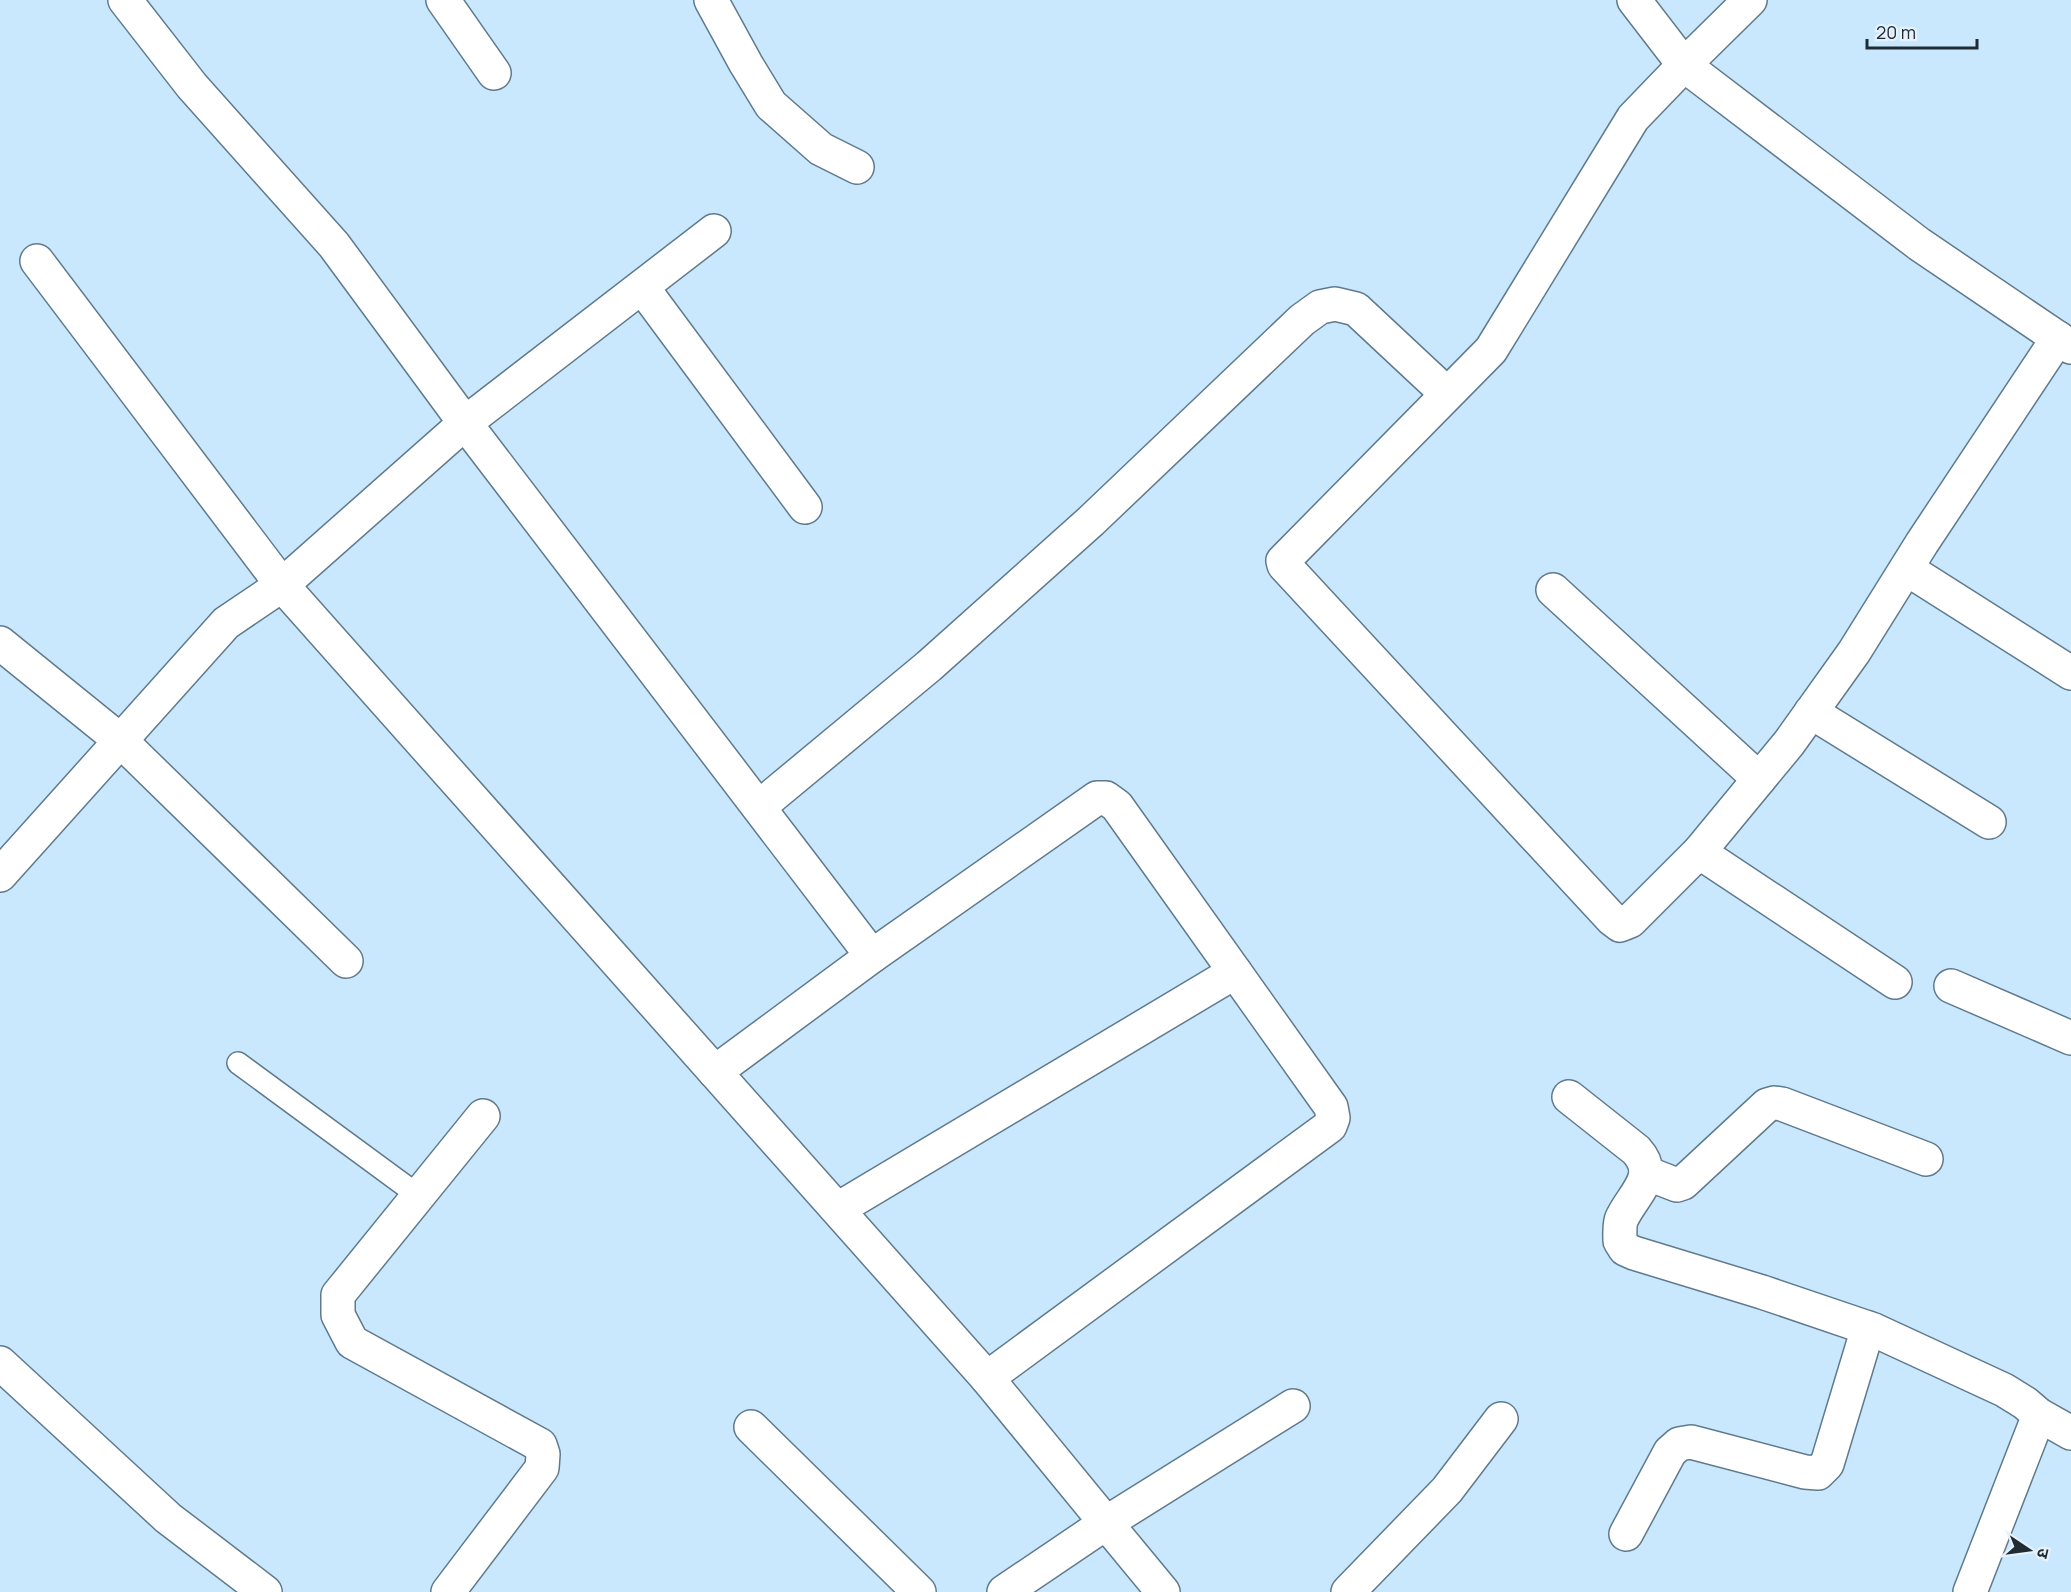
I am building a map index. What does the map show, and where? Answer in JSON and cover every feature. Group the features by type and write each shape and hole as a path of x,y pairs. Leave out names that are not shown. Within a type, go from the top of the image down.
{"street":[{"path":"125,0 192,86 334,246 465,423 872,956"},
{"path":"444,0 494,73"},
{"path":"711,0 771,105 821,148 857,168"},
{"path":"1634,0 1684,65 1919,244 2064,342 1907,569 1854,652 1789,743 1699,852 1630,921 1620,924 1604,910 1282,561 1491,350 1633,118 1684,65 1750,0"},
{"path":"0,875 226,623 282,585 465,423 714,231"},
{"path":"36,261 282,585 987,1378 1162,1592"},
{"path":"642,287 805,507"},
{"path":"759,807 946,651 1091,521 1302,320 1320,307 1335,304 1356,309 1447,394"},
{"path":"1907,569 2071,673"},
{"path":"1553,590 1759,779"},
{"path":"0,643 121,741 346,961"},
{"path":"1811,712 1989,822"},
{"path":"716,1072 872,956 1097,798 1106,798 1117,806 1331,1107 1333,1118 1330,1126 987,1378"},
{"path":"1699,852 1895,982"},
{"path":"838,1209 1235,972"},
{"path":"1951,986 2071,1038"},
{"path":"1569,1097 1636,1150 1644,1160 1646,1173 1644,1184 1621,1220 1620,1241 1625,1248 1634,1253 1762,1292 1868,1328 1980,1378 2025,1403 2039,1415 2071,1433"},
{"path":"1646,1173 1677,1185 1683,1183 1767,1105 1774,1103 1782,1104 1926,1159"},
{"path":"448,1592 542,1468 543,1454 540,1444 352,1342 338,1315 338,1295 483,1116"},
{"path":"1626,1534 1670,1452 1679,1444 1692,1442 1805,1472 1818,1473 1827,1464 1868,1328"},
{"path":"0,1364 168,1518 265,1592"},
{"path":"1004,1592 1106,1523 1293,1406"},
{"path":"1970,1592 2039,1415"},
{"path":"1348,1592 1447,1490 1501,1419"},
{"path":"751,1427 920,1592"}],"lane":[{"path":"238,1062 419,1196"}]}
